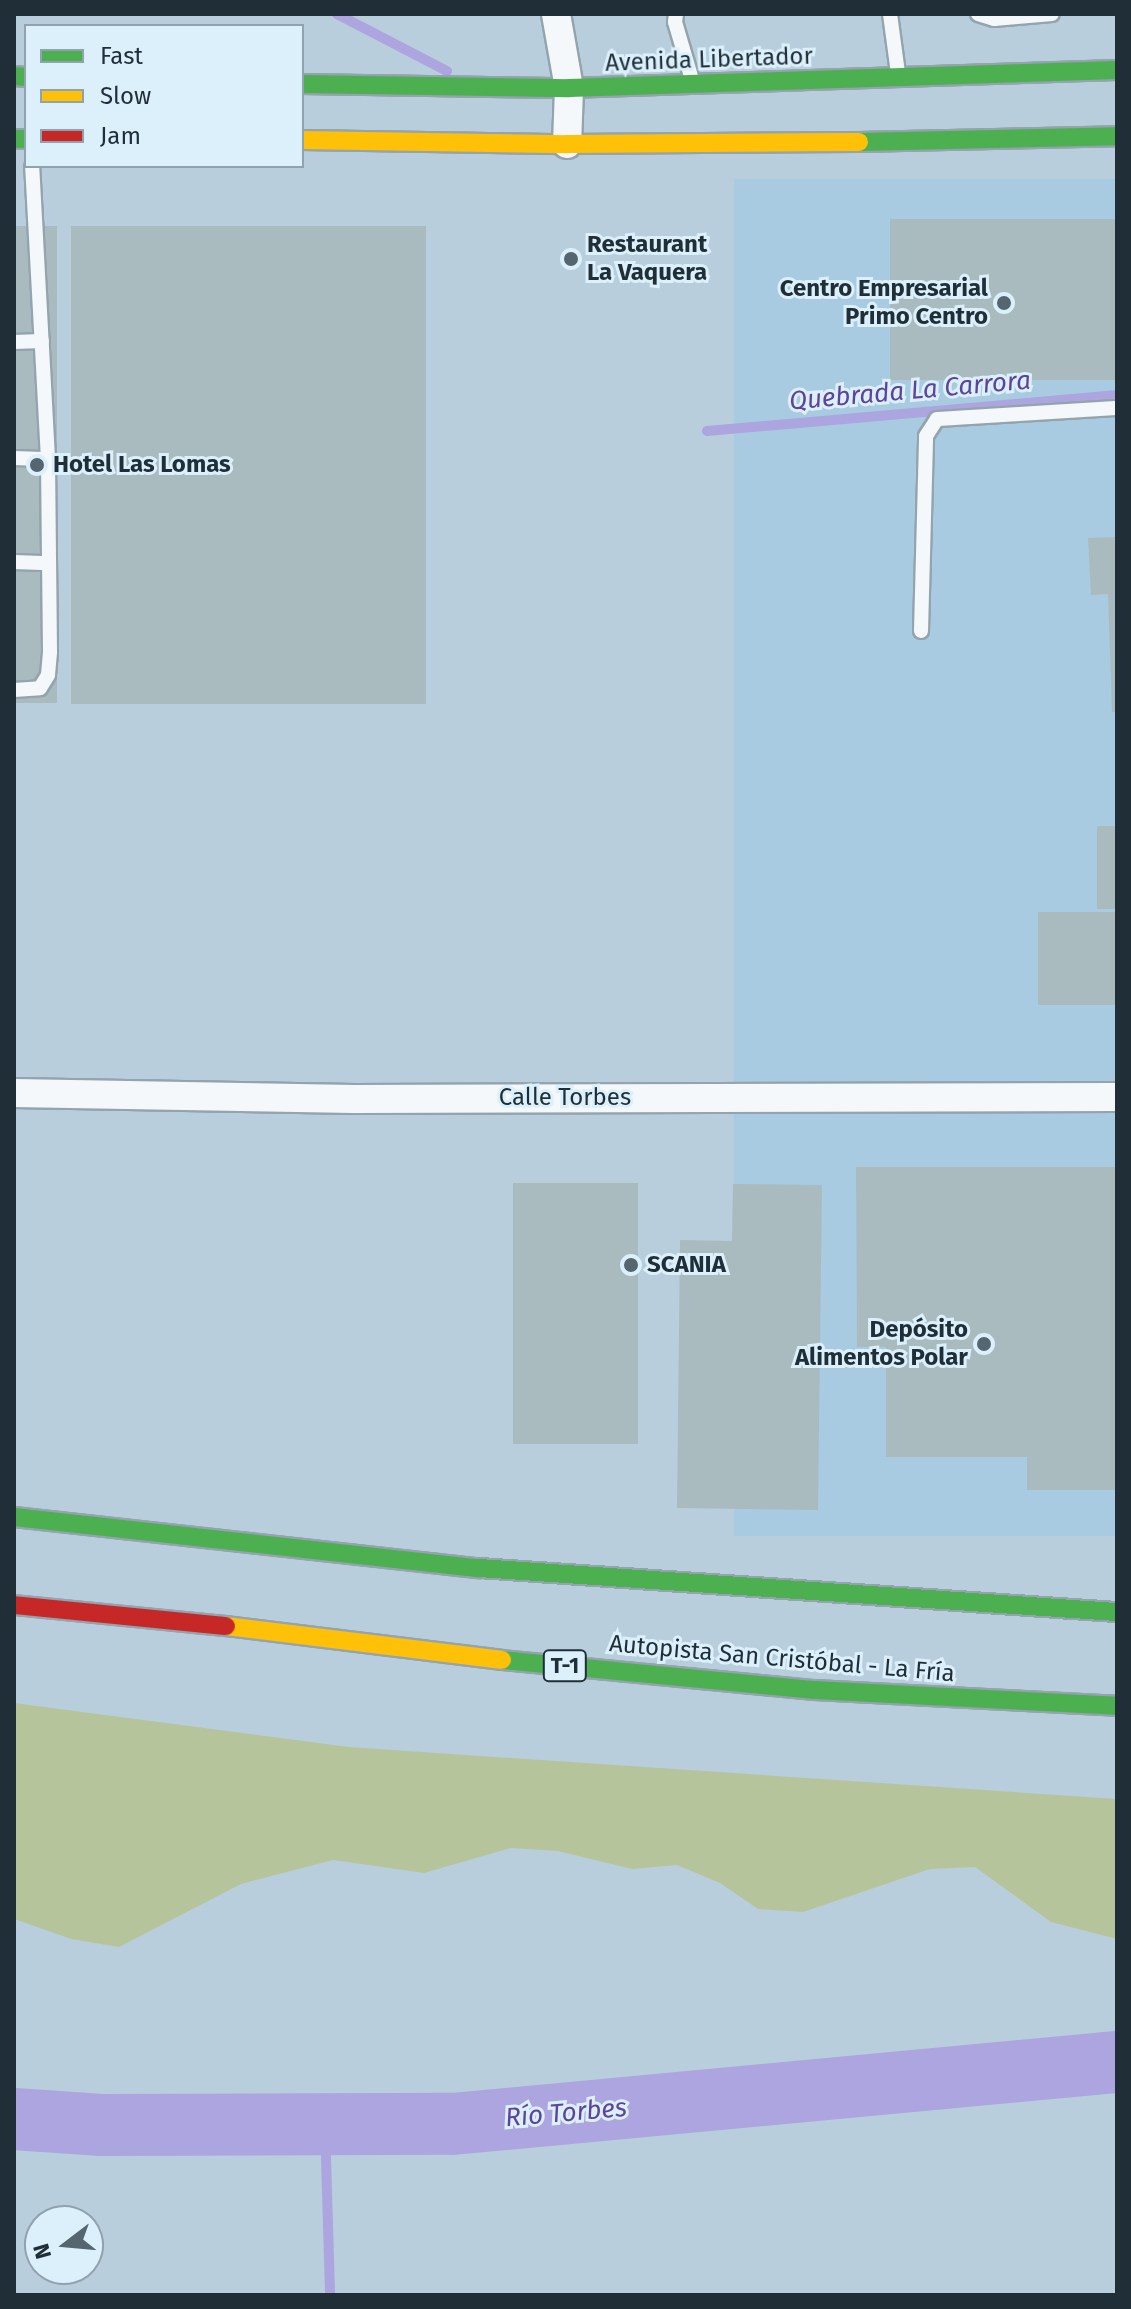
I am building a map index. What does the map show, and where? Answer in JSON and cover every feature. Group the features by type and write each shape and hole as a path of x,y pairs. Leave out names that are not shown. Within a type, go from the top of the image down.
{"main road":[{"name":"Avenida Libertador","path":"304,84 569,88 1117,70"},
{"path":"304,140 567,144 903,142 1117,136"},
{"path":"14,1517 479,1568 1117,1612"},
{"name":"Autopista San Cristóbal - La Fría","path":"14,1605 149,1617 503,1660 814,1690 1117,1706"}],"street":[{"path":"556,14 569,88 567,144"},
{"name":"Calle Torbes","path":"14,1093 354,1099 1117,1097"}],"lane":[{"path":"676,14 675,22 693,83"},
{"path":"890,14 898,77"},
{"path":"978,14 994,19 1052,14"},
{"path":"14,690 40,688 48,675 48,459 32,168"},
{"path":"14,342 42,341"},
{"path":"921,631 926,436 937,419 1117,408"},
{"path":"14,458 48,459"},
{"path":"14,562 49,563"}],"shaded area":[{"path":"734,179 1117,179 1117,1536 734,1536"}],"green space":[{"path":"14,1703 349,1747 1117,1799 1117,1939 1051,1922 975,1867 930,1869 803,1912 758,1909 720,1883 677,1865 632,1869 558,1851 511,1848 424,1873 333,1860 241,1884 119,1947 71,1939 14,1919"}],"building":[{"name":"Centro Empresarial Primo Centro","path":"890,219 1117,219 1117,380 890,380"},
{"name":"Hotel Las Lomas","path":"14,226 57,226 57,703 14,703"},
{"path":"71,226 426,226 426,704 71,704"},
{"path":"1117,537 1117,712 1112,712 1108,594 1091,595 1088,538"},
{"path":"1097,826 1117,826 1117,909 1097,909"},
{"path":"1038,912 1117,912 1117,1005 1038,1005"},
{"path":"856,1167 1116,1167 1117,1490 1027,1490 1027,1457 886,1457 886,1347 857,1347"},
{"path":"513,1183 638,1183 638,1444 513,1444"},
{"path":"733,1184 822,1185 818,1510 677,1508 680,1240 732,1241"}],"waterway":[{"name":"Quebrada La Carrora","path":"337,14 447,71"},
{"name":"Quebrada La Carrora","path":"707,431 1117,395"},
{"name":"Río Torbes","path":"14,2119 102,2125 452,2124 1117,2062"},
{"path":"325,2124 330,2295"}],"traffic: fast":[{"path":"304,84 569,88 1117,70"},
{"path":"14,76 24,77"},
{"path":"859,142 1117,136"},
{"path":"14,139 24,139"},
{"path":"14,1517 479,1568 1117,1612"},
{"path":"502,1660 814,1690 1117,1706"}],"traffic: slow":[{"path":"304,140 567,144 859,142"},
{"path":"226,1626 502,1660"}],"traffic: jam":[{"path":"14,1605 226,1626"}],"place":[{"name":"Restaurant La Vaquera","path":"571,259"},
{"name":"Centro Empresarial Primo Centro","path":"1004,303"},
{"name":"Hotel Las Lomas","path":"37,465"},
{"name":"SCANIA","path":"631,1265"},
{"name":"Depósito Alimentos Polar","path":"984,1344"}]}
